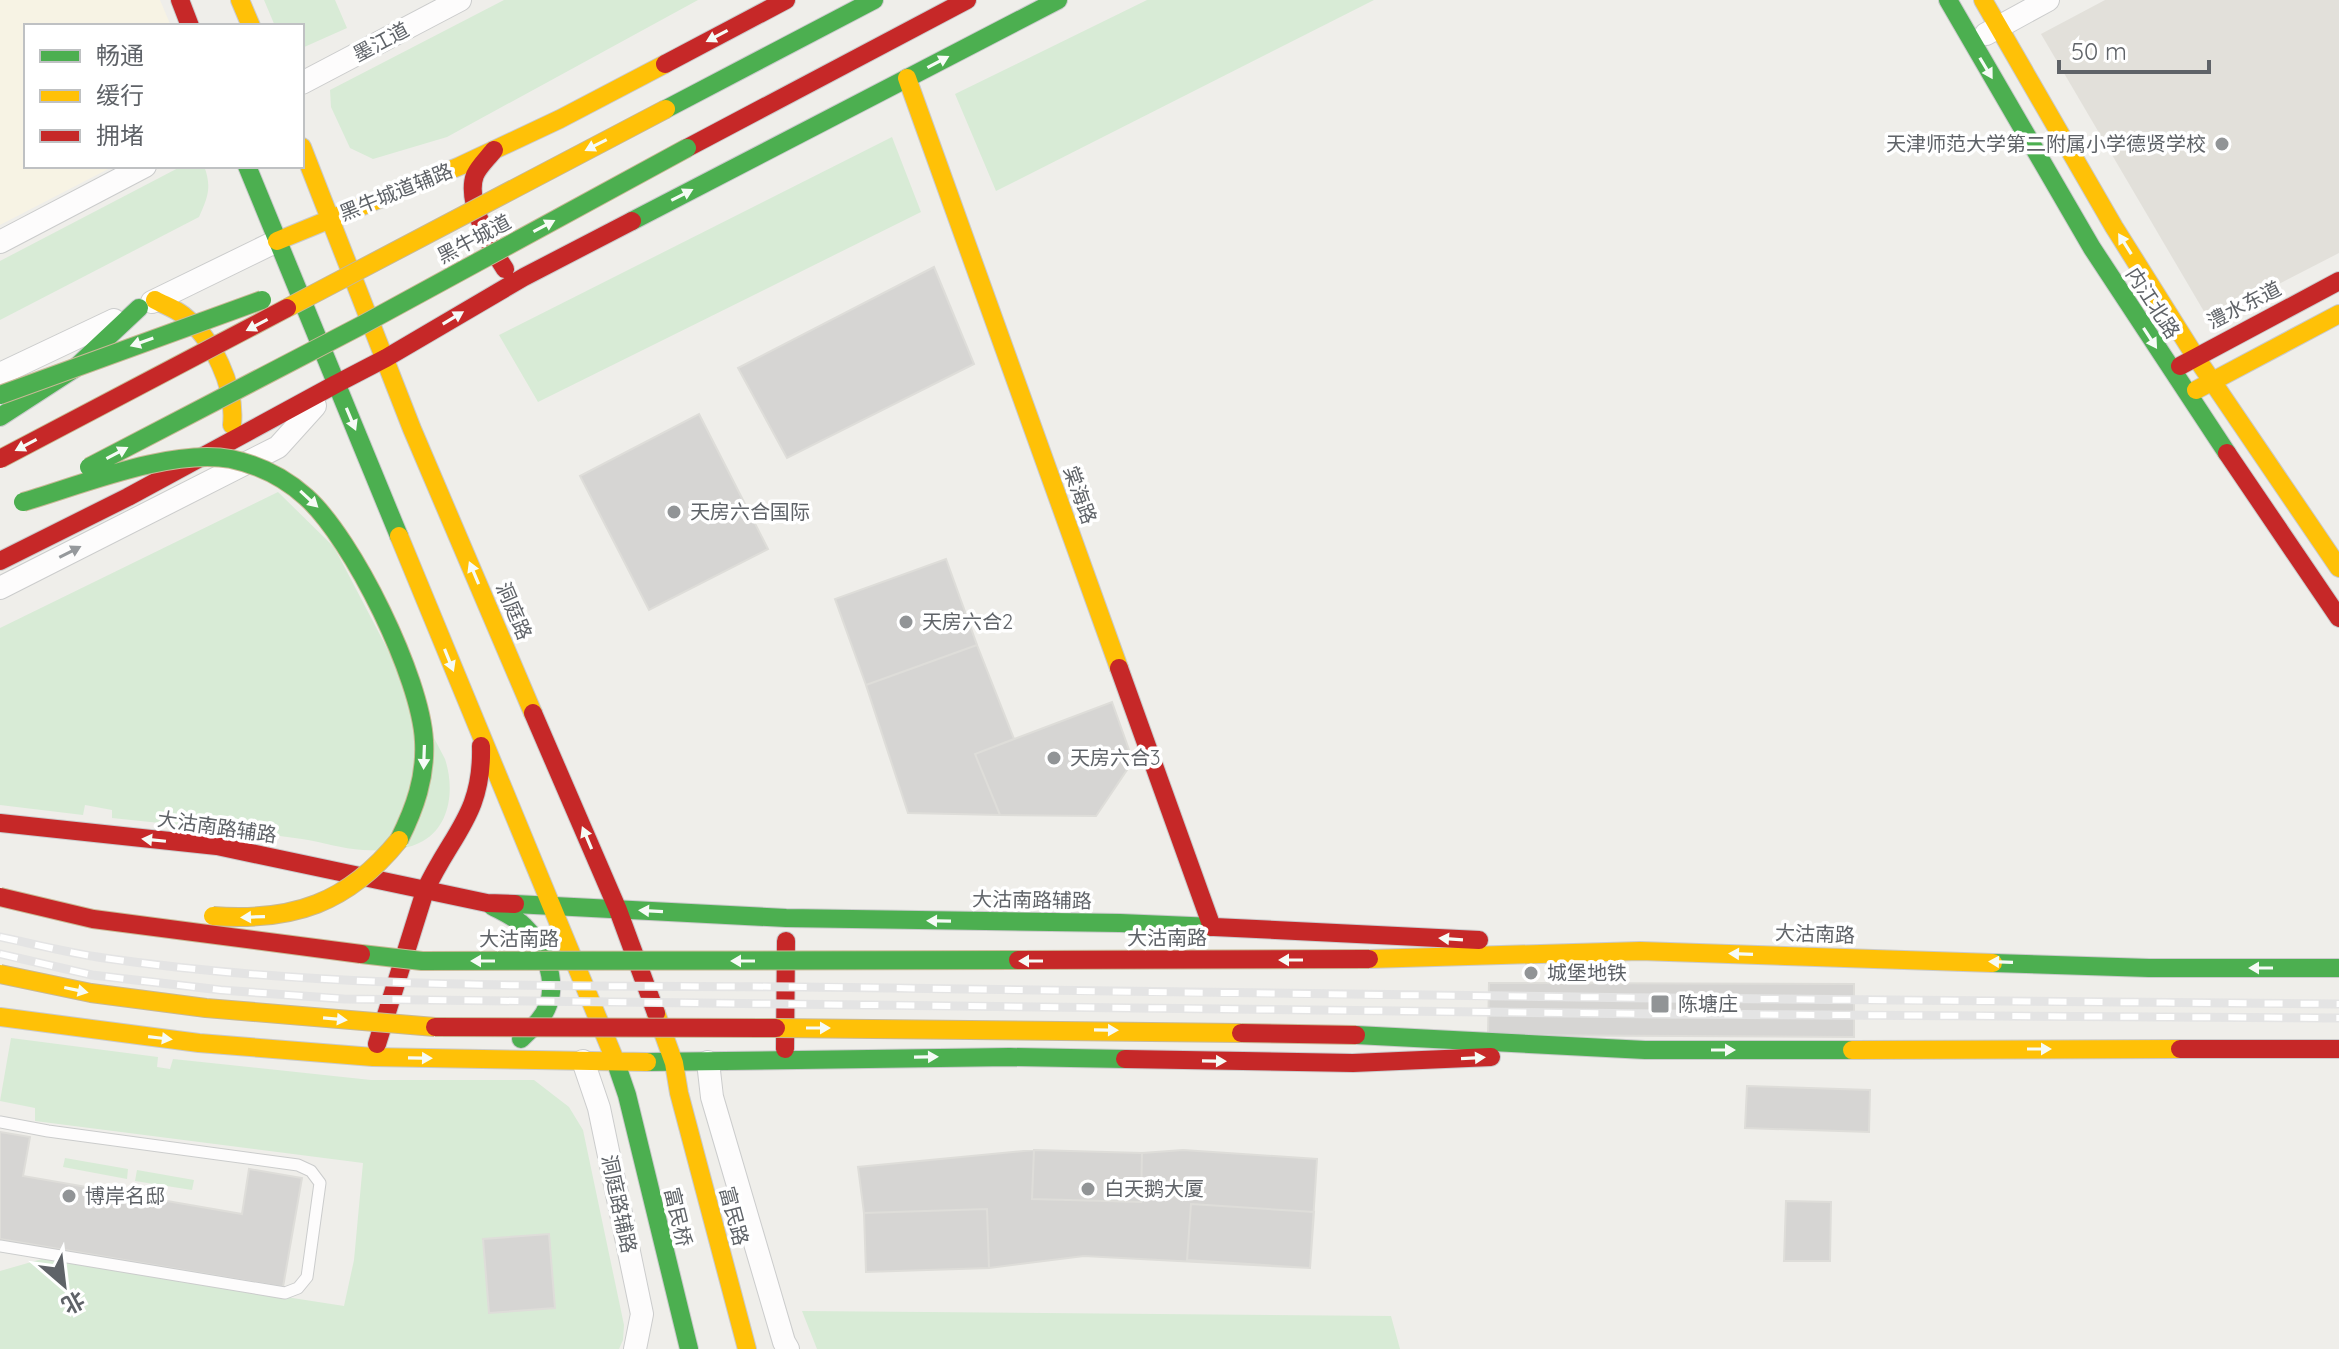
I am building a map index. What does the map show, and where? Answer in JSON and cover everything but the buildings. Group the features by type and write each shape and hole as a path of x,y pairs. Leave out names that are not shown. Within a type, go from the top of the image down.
{"main road":[{"path":"180,0 189,24"},
{"path":"240,0 250,24"},
{"name":"黑牛城道辅路","path":"277,241 560,119 786,0"},
{"name":"黑牛城道","path":"0,459 874,0"},
{"name":"黑牛城道","path":"0,897 191,916 256,918 325,902 379,868 401,840 421,788 424,764 424,738 407,675 368,583 321,510 289,482 261,467 226,458 180,460 17,505 362,325 967,0"},
{"path":"0,561 128,497 386,358 524,277 1058,0"},
{"name":"内江北路","path":"1948,0 2092,248 2171,371 2339,618"},
{"name":"内江北路","path":"1983,0 2114,227 2211,381 2339,568"},
{"name":"棠海路","path":"907,78 1212,927"},
{"path":"494,150 475,175 471,191 482,225 503,269 524,277"},
{"name":"洞庭路","path":"304,152 412,429 618,910 674,1063 679,1093"},
{"path":"248,168 615,1060"},
{"path":"0,395 374,260"},
{"name":"澧水东道","path":"2171,371 2339,281"},
{"path":"1,417 77,369 147,304 183,315 202,337 226,375 234,421 223,445"},
{"path":"2188,395 2339,314"},
{"path":"373,1057 425,891 474,805 482,773 480,735"},
{"name":"大沽南路辅路","path":"0,823 217,846 487,903 786,918 1364,933 1640,951"},
{"name":"大沽南路","path":"0,897 93,919 275,945 422,961 1369,959 1640,951 2149,968 2339,968"},
{"path":"484,1059 524,1037 542,1017 550,1001 550,977 536,940 512,917 487,903"},
{"path":"785,1059 786,918"},
{"path":"0,974 91,993 192,1006 419,1027 1009,1029 1356,1035 1645,1050"},
{"path":"0,1017 199,1043 373,1057 674,1063 1010,1057 1353,1063 1645,1050 2339,1049"},
{"name":"富民桥","path":"615,1060 627,1095 689,1349"},
{"name":"富民路","path":"679,1093 747,1349"}],"street":[{"name":"墨江道","path":"304,82 460,0"},
{"path":"1971,43 2048,0"},
{"path":"0,242 141,168"},
{"name":"黑牛城道辅路","path":"0,374 277,241"},
{"path":"0,588 278,447 336,384"},
{"name":"洞庭路辅路","path":"583,1061 599,1108 642,1314 635,1349"},
{"path":"708,1062 712,1097 788,1349"}],"lane":[{"path":"0,1122 298,1165 311,1171 320,1183 307,1277 298,1288 285,1293 0,1246"}],"shaded area":[{"path":"0,0 160,0 170,24 24,24 24,168 110,168 0,225"},
{"name":"天津师范大学第二附属小学德贤学校","path":"2105,0 2339,0 2339,253 2209,320 2041,34"}],"green space":[{"path":"264,0 335,0 347,28 304,47 304,24 274,24"},
{"path":"504,0 698,0 447,137 373,159 350,148 331,107 330,90"},
{"path":"1147,0 1374,0 996,191 955,94"},
{"path":"892,137 921,212 538,402 499,335"},
{"path":"178,168 205,168 208,192 199,217 0,320 0,261"},
{"path":"278,492 334,547 445,759 450,792 445,815 433,834 402,849 363,850 310,840 112,818 112,810 85,805 83,815 0,805 0,628"},
{"path":"11,1038 158,1057 157,1067 170,1069 173,1059 371,1080 534,1080 569,1107 583,1130 624,1325 619,1349 0,1349 0,1271 42,1259 344,1306 354,1260 363,1163 35,1121 35,1108 0,1101"},
{"path":"65,1158 128,1169 127,1179 63,1167"},
{"path":"137,1170 194,1180 192,1190 135,1181"},
{"path":"802,1311 1391,1316 1400,1349 817,1349"}],"railway":[{"path":"0,937 91,956 202,970 300,978 497,985 2339,1004"},
{"path":"0,954 92,975 221,990 344,999 1660,1014 2339,1018"}],"traffic: fast":[{"path":"666,109 874,0"},
{"path":"632,221 1058,0"},
{"path":"1948,0 2092,248 2227,453"},
{"path":"89,467 362,325 687,148"},
{"path":"248,168 399,536"},
{"path":"0,395 262,300"},
{"path":"0,417 74,369 139,308"},
{"path":"23,502 154,463 207,457 231,459 261,469 306,497 344,544 382,611 411,682 420,714 424,741 421,780 399,840"},
{"path":"515,904 786,918 1214,927"},
{"path":"492,906 517,920 531,933 543,952 550,973 551,995 546,1010 521,1039"},
{"path":"361,954 422,961 1018,960"},
{"path":"1993,963 2149,968 2339,968"},
{"path":"1356,1035 1645,1050 1852,1050"},
{"path":"647,1062 1010,1057 1125,1059"},
{"path":"615,1060 627,1095 689,1349"}],"traffic: slow":[{"path":"240,0 250,24"},
{"path":"1983,0 2114,227 2195,356 2339,568"},
{"path":"277,241 460,166 560,119 665,64"},
{"path":"907,78 1119,668"},
{"path":"287,308 666,109"},
{"path":"304,152 412,429 533,713"},
{"path":"155,300 183,315 213,350 226,379 232,425"},
{"path":"2196,390 2339,314"},
{"path":"399,536 615,1060"},
{"path":"213,916 269,916 317,904 360,879 399,840"},
{"path":"1369,959 1640,951 1993,963"},
{"path":"0,974 91,993 206,1008 435,1027"},
{"path":"656,1013 674,1063 679,1093 747,1349"},
{"path":"0,1017 199,1043 373,1057 647,1062"},
{"path":"776,1028 1241,1033"},
{"path":"1852,1050 2180,1049"}],"traffic: jam":[{"path":"180,0 189,24"},
{"path":"665,64 786,0"},
{"path":"687,148 967,0"},
{"path":"494,150 475,175 474,198 487,237 505,269"},
{"path":"336,384 524,277 632,221"},
{"path":"2180,366 2339,281"},
{"path":"0,459 287,308"},
{"path":"0,561 128,497 336,384"},
{"path":"2227,453 2339,618"},
{"path":"1119,668 1212,927"},
{"path":"533,713 618,910 656,1013"},
{"path":"377,1044 425,891 464,823 477,790 481,746"},
{"path":"0,823 217,846 487,903 515,904"},
{"path":"0,897 93,919 361,954"},
{"path":"1214,927 1479,940"},
{"path":"785,1049 786,941"},
{"path":"1018,960 1369,959"},
{"path":"435,1027 776,1028"},
{"path":"1241,1033 1356,1035"},
{"path":"2180,1049 2339,1049"},
{"path":"1125,1059 1353,1063 1491,1057"}],"place":[{"name":"天津师范大学第二附属小学德贤学校","path":"2222,144"},
{"name":"天房六合国际","path":"674,512"},
{"name":"天房六合2","path":"906,622"},
{"name":"天房六合3","path":"1054,758"},
{"name":"城堡地铁","path":"1531,973"},
{"name":"陈塘庄","path":"1660,1004"},
{"name":"白天鹅大厦","path":"1088,1189"},
{"name":"博岸名邸","path":"69,1196"}]}
